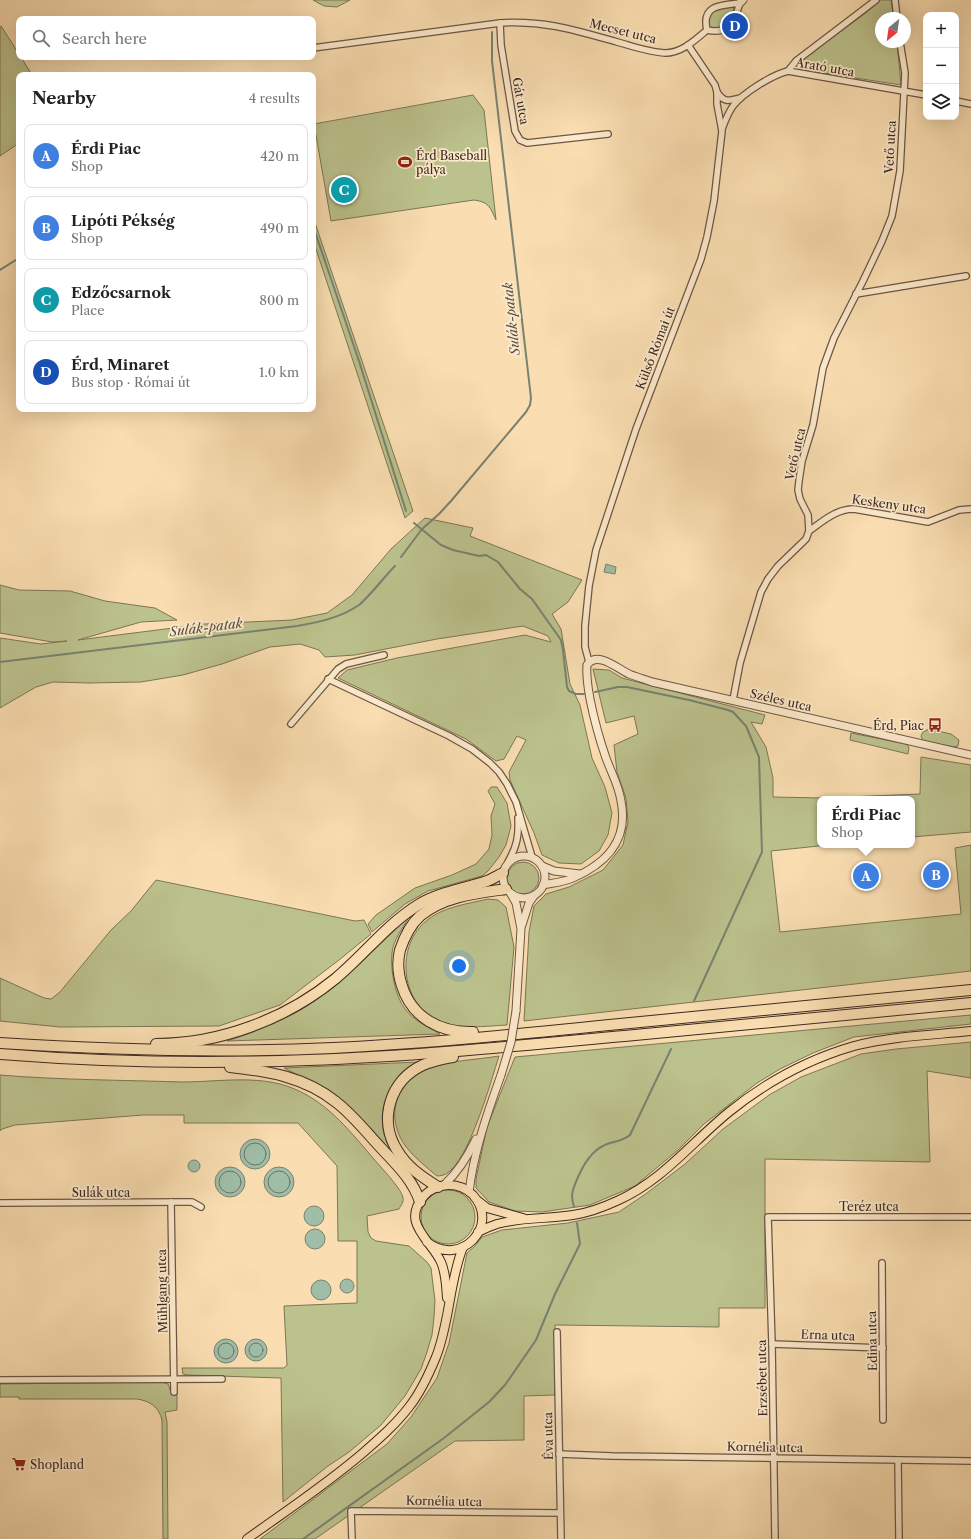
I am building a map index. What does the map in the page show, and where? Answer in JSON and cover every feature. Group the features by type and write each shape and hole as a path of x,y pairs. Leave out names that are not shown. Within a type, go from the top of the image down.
{"highway":[{"path":"84,1048 111,1043 164,1044 193,1041 220,1036 256,1024 288,1010 335,979 393,923 418,905 438,895 488,881 503,873"},
{"path":"504,1035 484,1032 451,1031 427,1020 413,1008 407,998 400,979 398,967 400,954 406,936 416,920 425,912 444,902 469,895 508,891"},
{"path":"0,1043 84,1048 169,1050 315,1048 393,1044 504,1035 971,990"},
{"path":"0,1054 98,1060 166,1061 306,1060 392,1056 499,1048 971,1003"},
{"path":"441,1186 420,1176 412,1169 397,1151 392,1142 388,1122 389,1106 393,1094 406,1077 423,1065 499,1048"},
{"path":"166,1061 259,1070 281,1075 310,1086 336,1102 357,1122 411,1183 420,1202"}],"main road":[{"path":"478,1232 498,1224 584,1213 606,1206 631,1194 658,1178 710,1128 745,1100 764,1087 822,1058 854,1046 872,1042 971,1031"},
{"path":"448,1309 446,1282 441,1263 421,1234 416,1220 420,1202 428,1193 441,1186 457,1186 469,1192 487,1208 528,1219"},
{"path":"427,1242 432,1246 444,1250 456,1250 463,1248 473,1240 478,1232 482,1216 477,1200"},
{"path":"247,1539 341,1471 384,1435 398,1421 415,1399 431,1369 442,1340 455,1270 463,1248"}],"street":[{"path":"788,71 796,61 876,0"},
{"path":"895,0 896,12"},
{"path":"742,1 731,24 724,30 716,32 707,30 706,17 708,12 719,6 742,1"},
{"name":"Mecset utca","path":"316,48 500,23 537,22 562,27 642,49 665,53 688,45 707,30"},
{"name":"Gát utca","path":"500,23 501,45 514,124 517,136 520,140 527,143 608,134"},
{"name":"Külső Római út","path":"589,662 585,648 585,626 589,586 596,550 636,429 701,259 714,201 722,131 717,104 717,92 711,77 688,45"},
{"name":"Vető utca","path":"809,532 808,515 800,499 798,490 800,471 813,425 820,382 827,353 882,241 892,216 900,171 905,73 901,48"},
{"name":"Arató utca","path":"722,131 726,117 740,98 780,73 788,71 923,94"},
{"path":"717,92 721,98 725,100 740,98"},
{"path":"959,102 971,104"},
{"path":"856,294 966,276"},
{"name":"Keskeny utca","path":"809,532 832,515 846,509 854,509 928,522 959,510 971,510"},
{"path":"733,700 740,662 761,592 768,579 778,566 806,539 809,532"},
{"path":"291,724 338,669 346,664 384,655"},
{"name":"Széles utca","path":"589,662 595,659 602,660 628,673 652,682 971,755"},
{"path":"543,885 572,878 591,870 608,856 618,841 623,821 623,810 619,791 599,736 592,706 587,672 587,665 589,662"},
{"path":"328,679 449,736 472,749 490,763 508,784 516,802 532,857 542,866 554,871 580,874"},
{"path":"469,1192 474,1159 482,1128 511,1042 516,1011 521,929 519,914 502,879 503,873 516,848 518,812"},
{"path":"508,862 520,856 532,857"},
{"path":"521,929 529,903 543,885 544,872 542,866"},
{"path":"508,891 522,898 528,898 535,895"},
{"path":"441,1186 453,1177 482,1128"},
{"name":"Mühlgang utca","path":"171,1202 174,1392"},
{"name":"Sulák utca","path":"0,1203 192,1202 201,1207"},
{"name":"Teréz utca","path":"768,1217 971,1217"},
{"name":"Erzsébet utca","path":"768,1217 772,1344 775,1539"},
{"name":"Edina utca","path":"882,1263 883,1420"},
{"name":"Éva utca","path":"557,1332 561,1539"},
{"name":"Erna utca","path":"772,1344 883,1348"},
{"path":"0,1380 222,1379"},
{"name":"Kornélia utca","path":"559,1454 971,1461"},
{"path":"898,1460 899,1539"},
{"name":"Kornélia utca","path":"352,1539 351,1511 560,1513"}],"green space":[{"path":"313,0 350,0 337,7 324,6"},
{"path":"880,0 891,0 893,12 875,12 875,48 898,48 901,85 797,69 797,64 867,12"},
{"path":"727,7 734,7 726,24 718,28 709,26 709,18 713,12"},
{"path":"1,26 16,49 16,60 23,60 30,72 16,72 16,145 0,156"},
{"name":"Érd Baseball pálya","path":"473,95 484,110 496,220 486,204 474,200 331,221 316,135 316,124"},
{"path":"316,226 413,511 405,518 316,249"},
{"path":"425,518 473,528 470,536 582,580 568,602 552,614 561,629 570,684 580,705 592,758 605,787 612,813 608,835 599,851 581,864 559,863 542,855 534,833 510,780 509,772 526,740 517,736 504,759 496,761 466,739 338,678 347,670 397,658 525,635 551,642 548,636 523,626 437,639 355,655 325,657 319,650 300,644 270,647 222,664 183,675 141,682 53,682 36,687 0,708 0,638 41,644 67,641 52,642 0,633 0,585 19,590 70,591 105,601 155,608 177,620 141,622 78,640 205,624 292,620 327,613 352,595 391,549"},
{"path":"593,669 609,670 622,678 765,715 762,724 751,722 766,747 773,778 773,797 817,798 817,846 771,851 780,932 961,914 955,848 971,845 971,971 524,1021 529,932 534,906 546,894 569,887 603,870 623,845 628,822 626,798 617,772 614,745 638,734 634,716 606,723"},
{"path":"929,729 951,734 959,740 958,746 954,747 923,741 921,736 923,732"},
{"path":"851,733 906,744 909,747 908,754 850,740"},
{"path":"921,757 971,765 971,832 915,837 915,796 872,796 920,794"},
{"path":"491,787 497,787 507,803 511,826 506,845 488,871 482,876 428,891 405,904 372,932 368,924 376,915 415,888 452,875 476,864 489,849 492,835 491,816 495,804 488,791"},
{"path":"520,862 526,862 536,869 539,878 538,884 532,891 526,894 520,894 510,887 507,881 507,875 514,865"},
{"path":"156,880 355,921 364,920 371,934 280,1005 219,1026 60,1027 0,1021 0,978 44,998 51,999 60,992 111,930 131,911"},
{"path":"488,899 498,900 506,907 514,947 507,1025 465,1027 440,1022 427,1014 417,1003 410,990 406,961 409,947 415,933 431,917 446,909"},
{"path":"409,917 396,939 393,948 392,967 396,990 401,1004 413,1017 440,1034 227,1041 273,1024 306,1007 352,971"},
{"path":"971,1015 971,1024 854,1037 813,1053 780,1069 757,1083 704,1124 678,1150 635,1186 590,1205 542,1212 515,1211 489,1202 476,1188 476,1179 487,1127 515,1057"},
{"path":"971,1042 971,1078 927,1071 930,1162 765,1159 765,1308 719,1308 719,1327 555,1325 555,1395 524,1396 524,1440 455,1441 315,1539 260,1539 387,1444 411,1417 437,1378 449,1343 467,1253 482,1237 502,1230 568,1223 619,1212 685,1164 723,1129 769,1095 801,1077 861,1054"},
{"path":"499,1056 485,1101 471,1138 463,1154 455,1166 446,1174 437,1176 409,1151 400,1136 396,1125 395,1113 396,1102 400,1092 416,1075 435,1066"},
{"path":"418,1062 400,1074 390,1087 384,1102 382,1118 384,1134 395,1156 352,1109 326,1089 284,1068"},
{"path":"0,1075 68,1079 182,1082 258,1080 273,1082 301,1092 334,1115 390,1177 403,1198 403,1202 399,1209 367,1216 368,1232 371,1238 376,1241 409,1246 427,1262 431,1268 435,1301 432,1335 427,1352 421,1369 405,1396 381,1425 349,1452 328,1466 283,1502 281,1378 183,1374 182,1368 284,1368 287,1365 284,1306 357,1303 357,1241 338,1241 337,1166 298,1123 184,1123 184,1115 143,1115 15,1125 0,1131"},
{"path":"448,1190 458,1192 467,1198 473,1207 475,1217 473,1227 467,1236 458,1242 448,1244 438,1242 429,1236 423,1227 421,1217 423,1207 429,1198 438,1192"},
{"path":"162,1382 168,1384 171,1392 177,1393 177,1410 165,1412 167,1422 168,1539 163,1539 162,1420 161,1415 153,1405 146,1401 137,1399 19,1399 19,1397 0,1397 0,1384"}],"water":[{"path":"606,564 616,567 615,574 604,572"},
{"path":"255,1139 266,1143 270,1154 266,1165 255,1169 244,1165 240,1154 244,1143"},
{"path":"192,1160 196,1160 200,1166 196,1172 192,1172 188,1168 188,1164"},
{"path":"230,1167 241,1171 245,1182 241,1193 230,1197 219,1193 215,1182 219,1171"},
{"path":"279,1167 290,1171 294,1182 290,1193 279,1197 268,1193 264,1182 268,1171"},
{"path":"314,1206 321,1209 324,1216 321,1223 314,1226 307,1223 304,1216 307,1209"},
{"path":"315,1229 322,1232 325,1239 322,1246 315,1249 308,1246 305,1239 308,1232"},
{"path":"344,1279 350,1279 354,1283 354,1289 350,1293 344,1293 340,1289 340,1283"},
{"path":"317,1280 325,1280 331,1286 331,1294 325,1300 317,1300 311,1294 311,1286"},
{"path":"226,1339 234,1343 238,1351 234,1359 226,1363 218,1359 214,1351 218,1343"},
{"path":"256,1339 260,1340 266,1346 266,1354 260,1360 256,1361 252,1360 246,1354 245,1350 246,1346 252,1340"}],"waterway":[{"name":"Sulák-patak","path":"401,557 422,529 451,501 526,412 530,405 531,398 492,61 492,32"},
{"path":"316,235 359,361 406,511"},
{"path":"0,270 16,260"},
{"path":"414,523 441,545 453,550 479,556 486,555 498,562 520,589 532,599 561,640 567,687 569,691 576,694 584,694"},
{"name":"Sulák-patak","path":"0,662 297,626 321,621 337,616 359,605 395,566"},
{"path":"595,692 618,687 627,687 728,710 733,712 746,726 759,757 762,852 694,1001"},
{"path":"574,1207 572,1196 573,1191 584,1165 599,1148 606,1144 624,1139 630,1135 671,1049"},
{"path":"303,1539 444,1438 489,1402 505,1385 536,1340 555,1294 580,1244 577,1223"}],"place":[{"name":"Érd, Minaret","path":"735,26"},
{"name":"Érd Baseball pálya","path":"405,162"},
{"name":"Edzőcsarnok","path":"344,190"},
{"name":"Érd, Piac","path":"935,725"},
{"name":"Lipóti Pékség","path":"936,875"},
{"name":"Érdi Piac","path":"866,876"},
{"name":"Shopland","path":"19,1464"}]}
